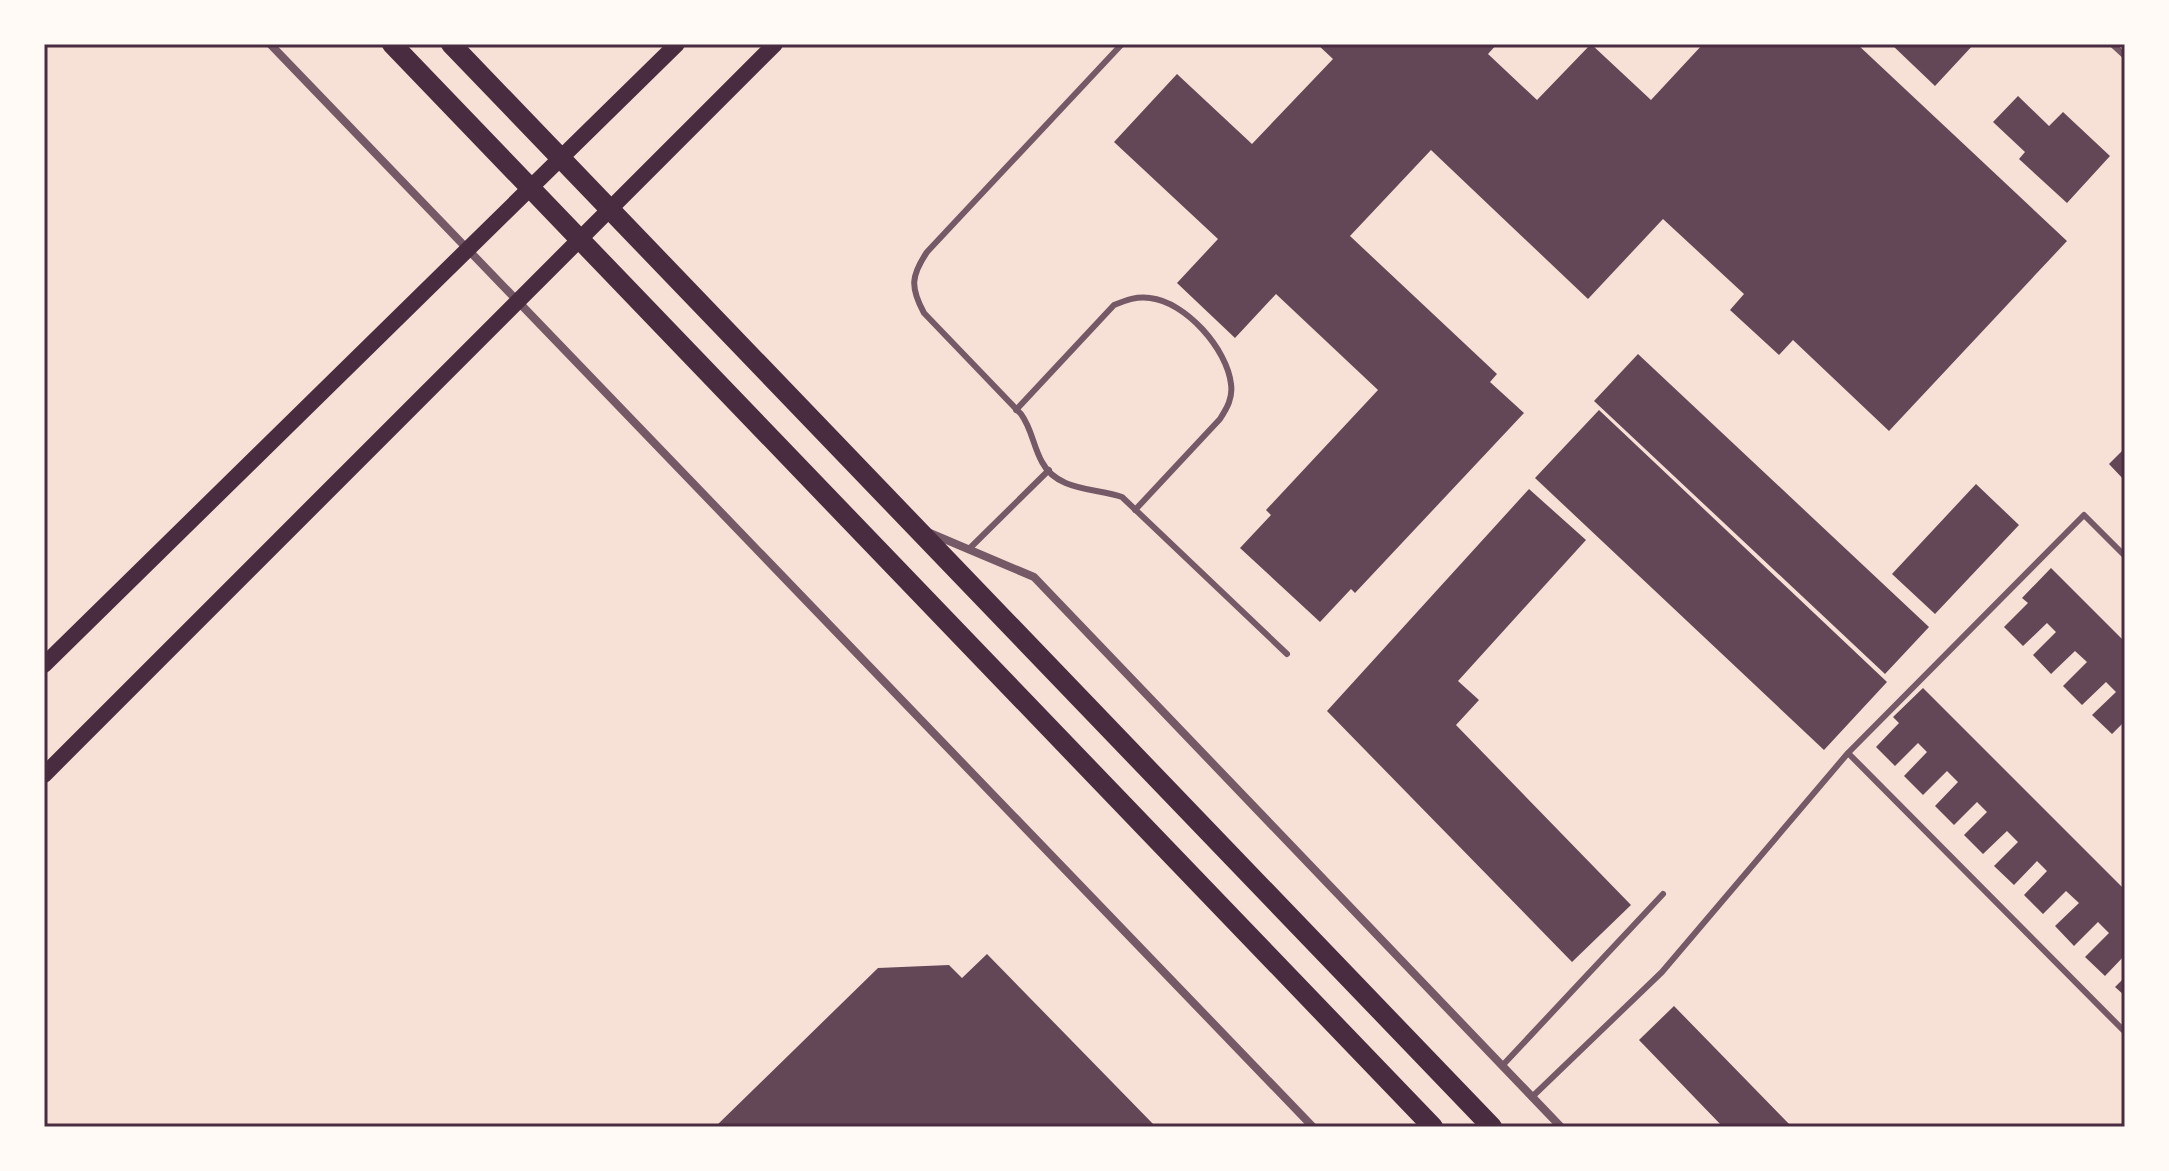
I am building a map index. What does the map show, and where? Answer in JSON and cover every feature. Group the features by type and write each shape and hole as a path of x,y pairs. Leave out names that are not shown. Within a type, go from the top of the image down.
{"main road":[{"path":"392,44 1433,1127"},
{"path":"451,44 1492,1127"},
{"path":"44,665 677,44"},
{"path":"44,775 775,44"}],"street":[{"path":"270,44 1307,1125"},
{"path":"913,526 1034,577 1561,1127"}],"lane":[{"path":"1122,44 927,252 915,271 914,295 924,313 1030,427 1042,462 1049,470 1076,488 1122,497 1287,654"},
{"path":"2112,44 2125,56"},
{"path":"1016,410 1114,305 1131,298 1152,298 1174,305 1217,346 1232,387 1229,405 1220,419 1135,510"},
{"path":"969,549 1049,470"},
{"path":"1532,1097 1662,972 1848,753 2084,515 2125,556"},
{"path":"1848,753 2125,1032"},
{"path":"1502,1066 1663,894"}],"building":[{"path":"1317,44 1497,44 1488,54 1537,100 1591,44 1651,100 1703,44 1857,44 2067,241 1889,431 1793,340 1779,355 1730,310 1744,294 1663,219 1588,299 1431,150 1350,236 1497,374 1490,382 1524,413 1355,593 1351,589 1320,622 1240,548 1271,515 1266,510 1378,390 1276,294 1235,338 1177,283 1218,239 1114,142 1177,74 1252,144 1333,59"},
{"path":"1891,44 1974,44 1935,86"},
{"path":"2018,96 2049,126 2063,112 2110,156 2067,203 2019,159 2025,152 1993,122"},
{"path":"1638,354 1929,627 1885,674 1594,401"},
{"path":"1599,410 1887,682 1824,750 1535,478"},
{"path":"2125,448 2125,481 2109,464"},
{"path":"1976,484 2019,525 1935,614 1892,574"},
{"path":"1529,489 1586,540 1458,681 1479,700 1456,725 1631,905 1572,962 1327,711"},
{"path":"2051,568 2125,642 2125,721 2112,734 2092,715 2116,692 2106,682 2082,705 2063,686 2087,662 2075,651 2051,674 2033,655 2056,632 2047,623 2023,646 2004,627 2028,603 2022,598"},
{"path":"1923,688 2125,890 2125,955 2105,976 2085,957 2109,933 2098,922 2074,946 2055,926 2079,903 2066,891 2043,914 2024,895 2047,871 2037,861 2014,885 1994,866 2018,842 2007,831 1983,854 1964,835 1987,812 1977,802 1954,825 1935,806 1958,782 1947,771 1923,795 1904,776 1927,752 1918,743 1895,766 1876,747 1899,723 1893,717"},
{"path":"987,954 1156,1127 715,1127 878,968 949,965 962,978"},
{"path":"2125,977 2125,996 2115,987"},
{"path":"1674,1006 1792,1127 1723,1127 1639,1040"}]}
